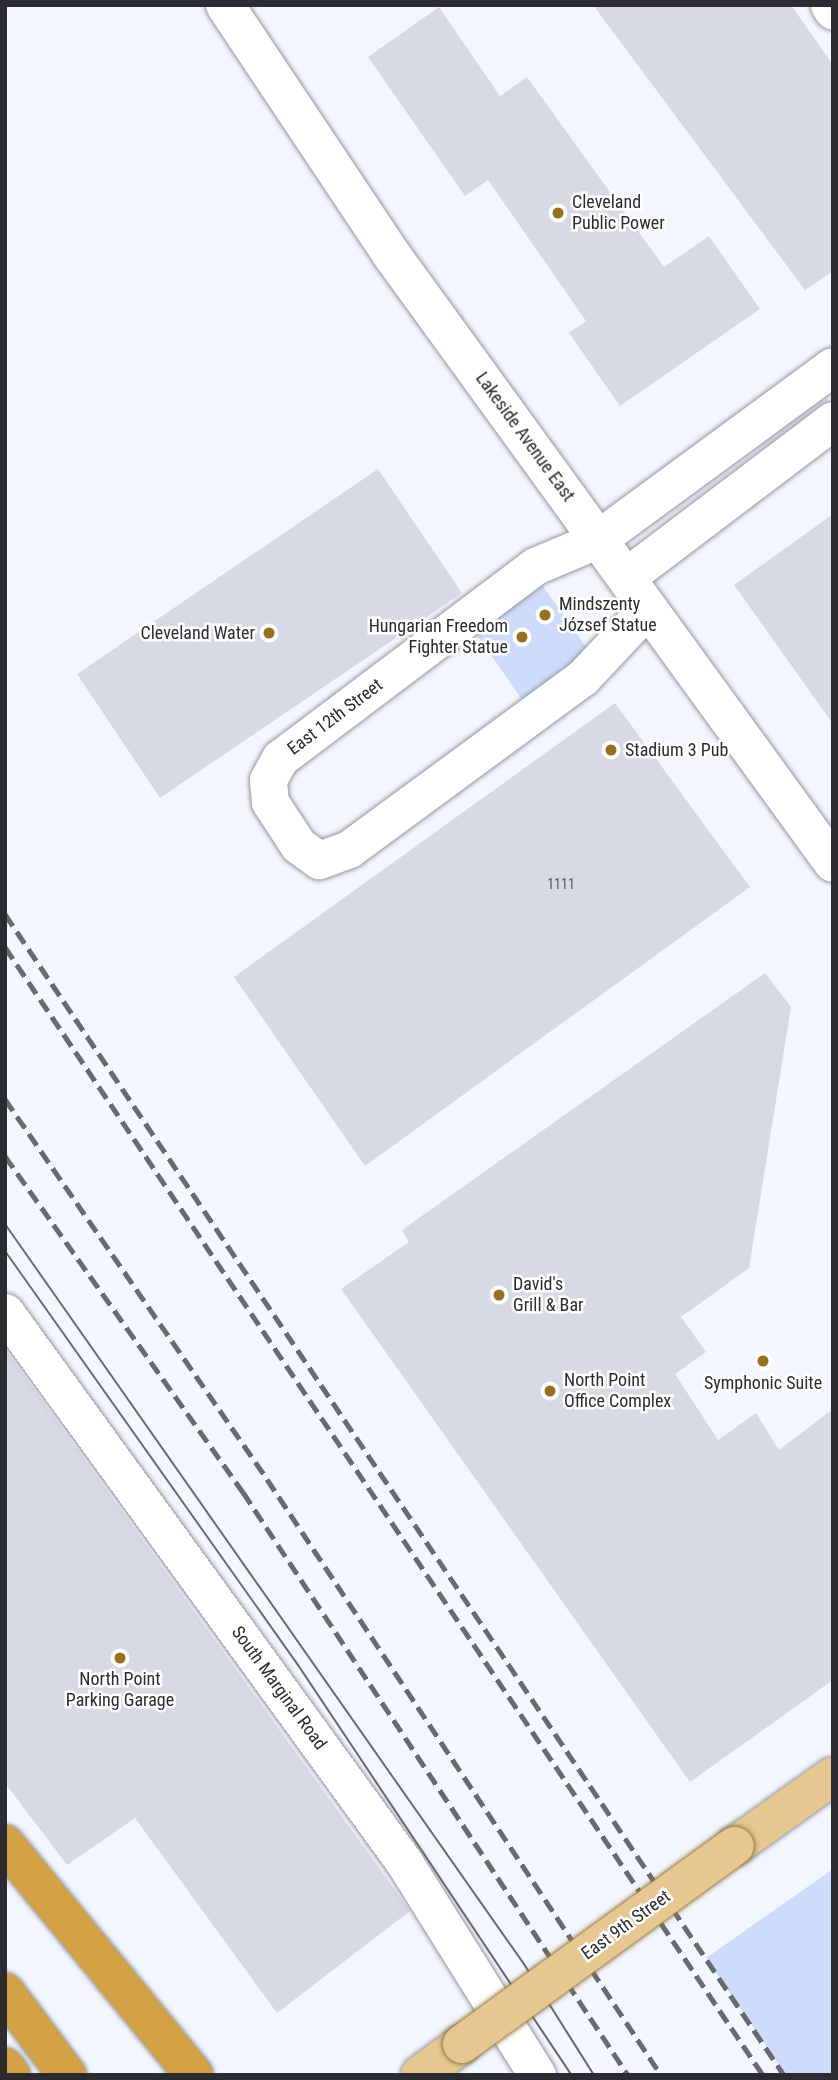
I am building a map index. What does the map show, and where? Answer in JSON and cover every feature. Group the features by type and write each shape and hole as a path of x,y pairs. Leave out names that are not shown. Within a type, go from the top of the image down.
{"highway":[{"path":"5,1844 194,2075"},
{"path":"5,1992 67,2075"},
{"path":"5,2067 11,2075"}],"main road":[{"name":"East 9th Street","path":"420,2075 833,1776"}],"street":[{"path":"829,5 833,11"},
{"name":"Lakeside Avenue East","path":"242,11 391,254 833,863"},
{"name":"East 12th Street","path":"833,367 599,539 535,566 280,758 268,780 270,802 298,845 319,860 353,846 582,678 638,593 833,421"},
{"name":"South Marginal Road","path":"5,1312 404,1862 537,2075"}],"shaded area":[{"path":"540,582 593,657 525,704 473,629"},
{"path":"833,1869 833,2075 786,2075 706,1958"}],"building":[{"path":"593,5 791,5 833,65 833,271 805,290"},
{"path":"439,7 500,96 527,77 664,267 709,236 760,309 620,406 569,333 586,321 488,180 465,196 368,57"},
{"name":"Cleveland Water","path":"378,469 462,593 160,798 77,674"},
{"path":"833,514 833,724 734,585"},
{"path":"615,703 750,887 365,1166 234,977"},
{"name":"North Point Office Complex","path":"765,973 791,1007 749,1268 681,1317 706,1352 675,1374 718,1440 756,1413 779,1450 833,1409 833,1680 690,1782 341,1289 409,1242 402,1230"},
{"name":"North Point Parking Garage","path":"5,1349 410,1911 277,2013 135,1818 67,1865 5,1783"}],"tram line":[{"path":"5,1224 524,1964 594,2075"},
{"path":"5,1251 298,1665 571,2075"}],"railway":[{"path":"5,914 784,2075"},
{"path":"5,947 763,2075"},
{"path":"5,1099 267,1479 661,2075"},
{"path":"5,1156 243,1492 628,2075"}],"place":[{"name":"Cleveland Public Power","path":"558,213"},
{"name":"Mindszenty József Statue","path":"545,615"},
{"name":"Cleveland Water","path":"269,633"},
{"name":"Hungarian Freedom Fighter Statue","path":"522,637"},
{"name":"Stadium 3 Pub","path":"611,750"},
{"name":"David's Grill & Bar","path":"499,1295"},
{"name":"Symphonic Suite","path":"763,1361"},
{"name":"North Point Office Complex","path":"550,1391"},
{"name":"North Point Parking Garage","path":"120,1658"}]}
